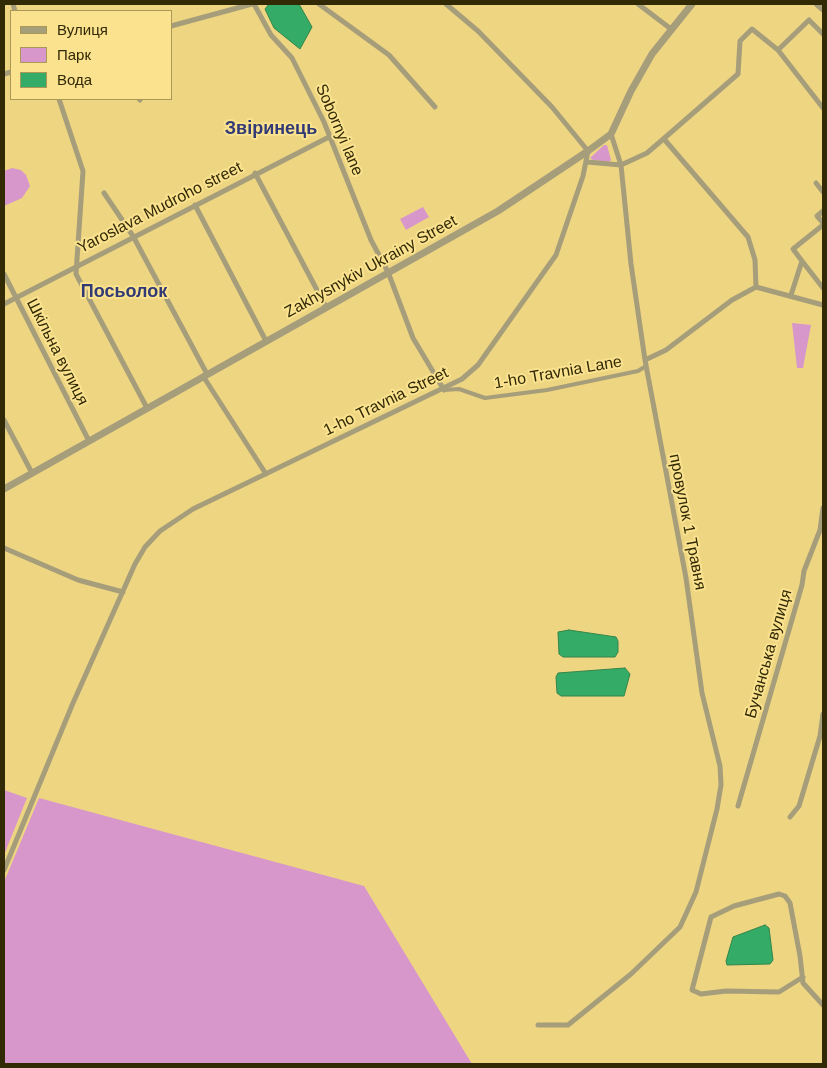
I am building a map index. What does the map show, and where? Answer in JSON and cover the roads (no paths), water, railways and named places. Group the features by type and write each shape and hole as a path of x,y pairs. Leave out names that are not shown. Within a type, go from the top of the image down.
{"street":[{"path":"172,26 253,4"},
{"name":"Sobornyi lane","path":"253,4 271,35 292,58 330,137 372,240 388,272 413,338 444,390"},
{"path":"319,4 388,55 435,108"},
{"path":"446,4 478,31 552,107 588,151"},
{"path":"638,4 671,30"},
{"name":"Zakhysnykiv Ukrainy Street","path":"4,489 498,211 588,151 611,134 631,91 652,54 692,4"},
{"path":"816,4 823,10"},
{"path":"778,50 809,20 823,34"},
{"path":"588,162 621,165 647,153 738,74 740,41 752,29 778,50 823,108"},
{"path":"59,100 83,171 76,274 147,408"},
{"name":"провулок 1 Травня","path":"538,1025 568,1025 631,974 680,927 696,892 717,809 721,785 720,766 702,693 686,578 646,363 631,264 621,165 611,134"},
{"name":"Yaroslava Mudroho street","path":"4,304 255,173 330,137"},
{"path":"664,139 748,237 755,260 756,287"},
{"name":"1-ho Travnia Street","path":"4,870 73,704 144,547 160,530 193,509 444,390 462,379 478,365 512,315 544,275 563,239 588,162 588,151"},
{"path":"255,173 326,307"},
{"path":"816,183 823,192"},
{"path":"104,193 133,236 205,375 266,474"},
{"path":"195,205 266,341"},
{"path":"823,211 817,216 823,224 793,249 823,288"},
{"path":"791,295 802,261"},
{"name":"Шкільна вулиця","path":"4,274 89,441"},
{"path":"646,363 732,300 756,287 823,305"},
{"name":"1-ho Travnia Lane","path":"444,390 459,389 485,398 547,390 638,371 646,363"},
{"path":"4,420 32,473"},
{"name":"Бучанська вулиця","path":"738,806 802,586 804,571 822,531 823,508"},
{"path":"4,548 78,580 123,592"},
{"path":"790,817 799,806 820,736 823,714"},
{"path":"803,977 779,992 726,991 701,994 692,990 711,917 734,906 779,894 785,896 790,902 803,977 803,983 823,1004"}],"water":[{"path":"269,4 299,4 312,27 300,49 274,28 265,9"},
{"path":"569,630 616,637 618,652 615,657 563,657 559,654 558,632"},
{"path":"625,668 630,674 624,696 561,696 557,693 556,677 558,673"},
{"path":"765,925 769,928 773,960 770,964 727,965 726,961 733,937"}],"district":[{"name":"Звіринець","path":"271,129"},
{"name":"Посьолок","path":"124,292"}]}
